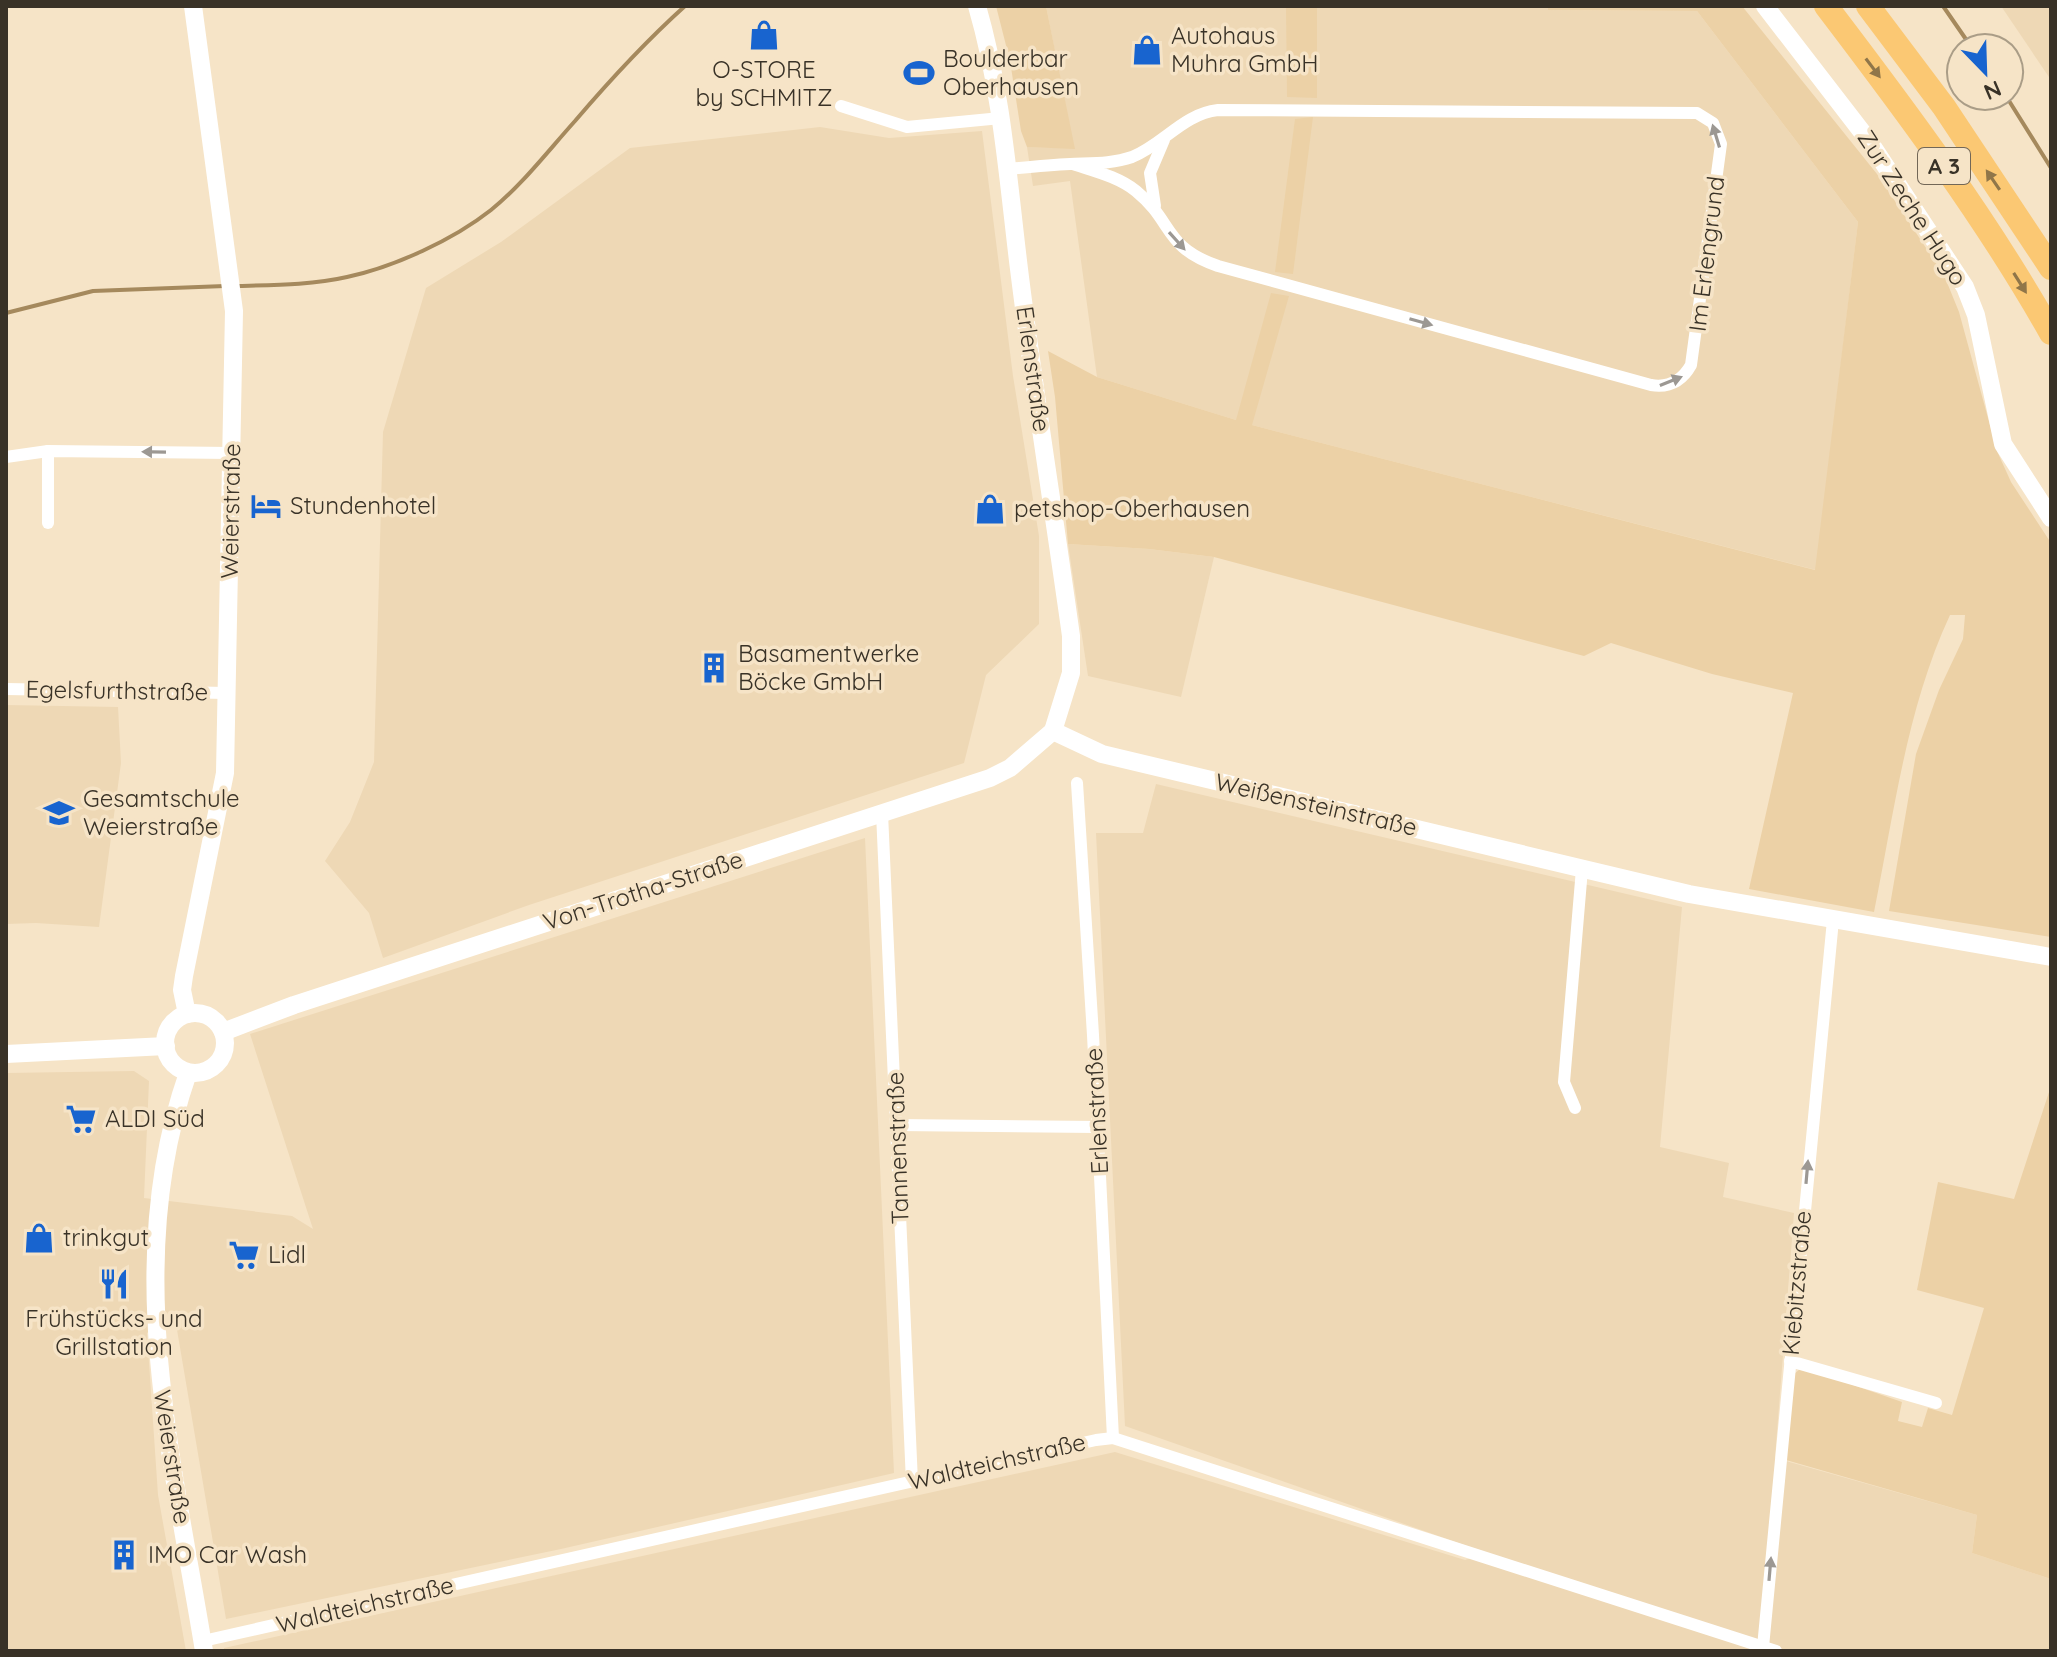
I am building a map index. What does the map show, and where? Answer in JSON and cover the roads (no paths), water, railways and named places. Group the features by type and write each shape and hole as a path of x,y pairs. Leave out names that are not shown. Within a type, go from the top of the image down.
{"highway":[{"name":"A 3","path":"1826,6 1917,126 1979,217 2051,333"},
{"name":"A 3","path":"1868,6 1944,107 2051,268"}],"street":[{"name":"Weierstraße","path":"187,1014 182,990 184,976 225,773 234,311 193,6"},
{"name":"Erlenstraße","path":"977,6 991,58 1001,118 1072,645 1071,673 1053,731"},
{"name":"Zur Zeche Hugo","path":"1765,6 1869,141 1970,295 2003,444 2051,518"},
{"path":"841,106 907,127 1001,118"},
{"name":"Im Erlengrund","path":"1008,169 1123,160 1148,150 1193,116 1218,110 1691,111 1704,115 1713,123 1721,144 1691,365 1681,379 1662,386 1645,384 1200,259 1177,243 1148,203 1127,185 1073,164"},
{"name":"Im Erlengrund","path":"1158,215 1152,198 1150,173 1165,137"},
{"path":"6,457 48,451 232,453"},
{"path":"48,451 48,523"},
{"name":"Egelsfurthstraße","path":"6,689 227,693"},
{"name":"Von-Trotha-Straße","path":"223,1032 294,1005 999,774 1022,759 1053,731"},
{"name":"Weißensteinstraße","path":"1053,731 1090,751 1689,894 2051,957"},
{"name":"Erlenstraße","path":"1077,783 1113,1438"},
{"name":"Tannenstraße","path":"882,813 912,1482"},
{"path":"1575,1108 1564,1082 1582,869"},
{"name":"Kiebitzstraße","path":"1770,1649 1790,1361 1833,920"},
{"path":"198,1013 208,1016 223,1032 225,1047 218,1063 202,1073 188,1073 172,1063 166,1046 169,1028 175,1021 187,1014 198,1013"},
{"path":"6,1054 166,1046"},
{"name":"Weierstraße","path":"188,1073 168,1142 161,1184 156,1238 156,1333 165,1429 204,1646"},
{"path":"897,1125 1097,1127"},
{"path":"1790,1361 1936,1403"},
{"name":"Waldteichstraße","path":"204,1646 1113,1438 1770,1649"}],"waterway":[{"path":"237,286 307,283 347,277 403,259 459,232 513,190 628,62 685,6"},
{"path":"1943,6 1961,32"},
{"path":"2016,112 2051,168"},
{"path":"6,313 93,291 225,286"}],"place":[{"name":"O-STORE by SCHMITZ","path":"764,35"},
{"name":"Autohaus Muhra GmbH","path":"1147,50"},
{"name":"Boulderbar Oberhausen","path":"919,73"},
{"name":"Stundenhotel","path":"266,506"},
{"name":"petshop-Oberhausen","path":"990,509"},
{"name":"Basamentwerke Böcke GmbH","path":"714,668"},
{"name":"Gesamtschule Weierstraße","path":"59,813"},
{"name":"ALDI Süd","path":"81,1119"},
{"name":"trinkgut","path":"39,1238"},
{"name":"Lidl","path":"244,1255"},
{"name":"Frühstücks- und Grillstation","path":"114,1284"},
{"name":"IMO Car Wash","path":"124,1555"}]}
